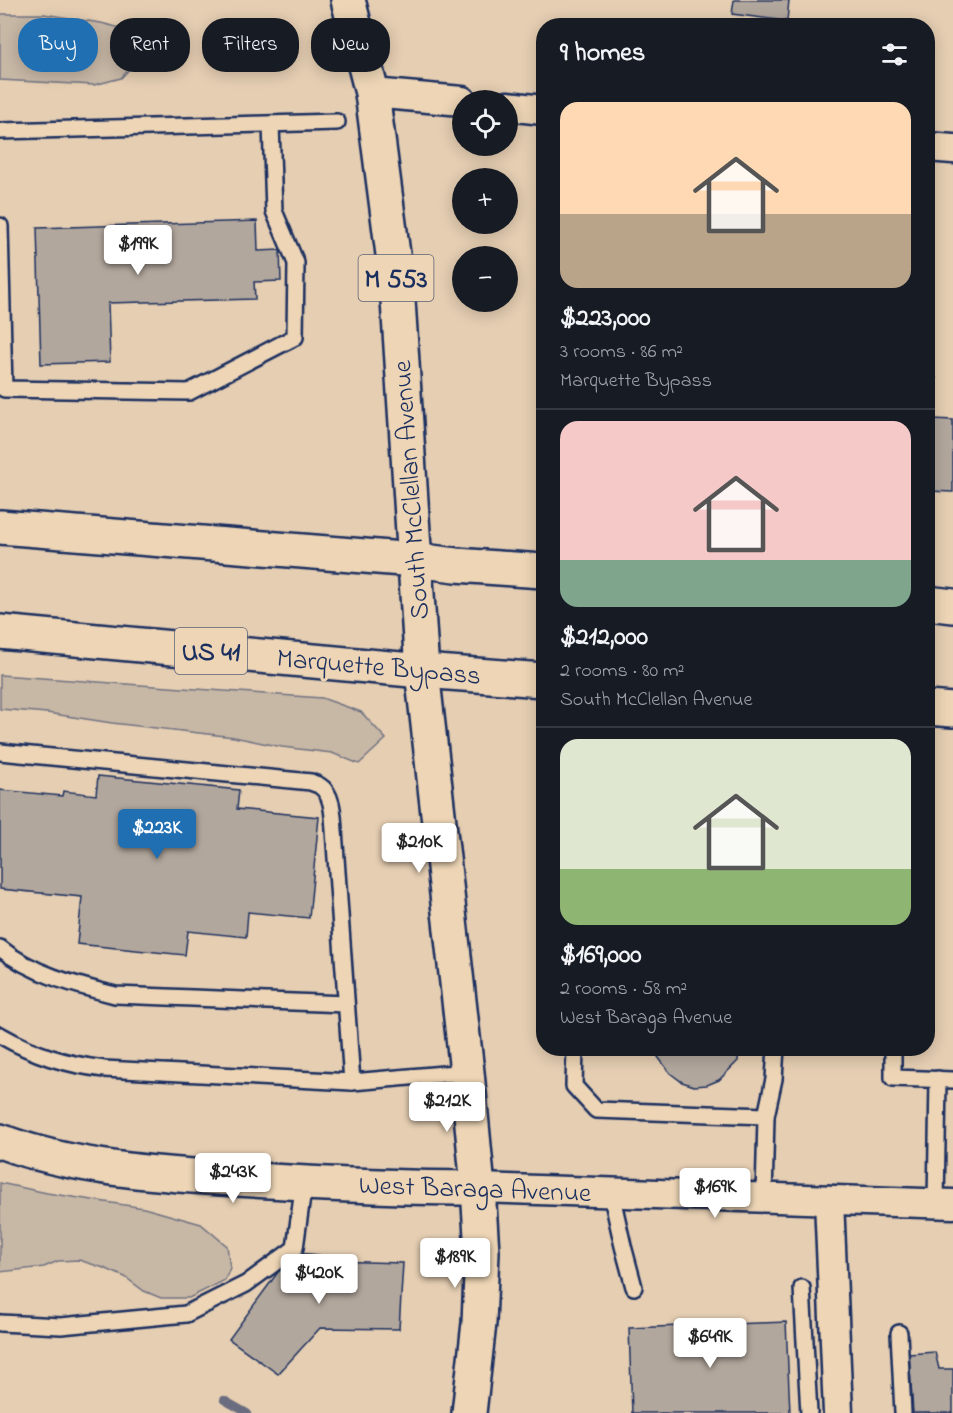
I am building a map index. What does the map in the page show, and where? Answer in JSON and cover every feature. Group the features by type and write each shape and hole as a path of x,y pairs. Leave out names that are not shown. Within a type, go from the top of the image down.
{"main road":[{"name":"South McClellan Avenue","path":"348,0 372,93 397,285 422,671 478,1188 482,1252 479,1323 469,1413"},
{"path":"0,527 536,571"},
{"path":"935,604 953,606"},
{"name":"Marquette Bypass","path":"0,632 536,679"},
{"path":"935,709 953,710"},
{"name":"West Baraga Avenue","path":"0,1141 57,1158 171,1174 415,1188 478,1188"}],"street":[{"path":"372,93 452,100"},
{"path":"518,107 536,109"},
{"path":"935,148 953,149"},
{"name":"West Baraga Avenue","path":"478,1188 945,1204"},
{"path":"829,1200 838,1413"}],"lane":[{"path":"0,131 337,122"},
{"path":"0,226 4,389 189,392 295,337 296,263 274,211 271,124"},
{"path":"0,752 311,782 322,787 332,807 352,1082"},
{"path":"0,948 12,957 44,973 115,995 346,1004"},
{"path":"0,1035 23,1048 51,1058 104,1069 352,1082 467,1072"},
{"path":"575,1056 574,1086 596,1110 766,1116"},
{"path":"764,1198 766,1116 774,1079 775,1056"},
{"path":"893,1056 893,1078 946,1079 945,1204"},
{"path":"0,1323 61,1326 186,1314 246,1284 295,1248 304,1182"},
{"path":"611,1193 634,1287"},
{"path":"802,1288 809,1413"},
{"path":"899,1333 903,1413"}],"shaded area":[{"path":"0,14 44,14 69,18 18,18 18,72 98,72 98,23 110,25 110,72 127,72 121,78 94,85 0,80"},
{"path":"0,675 322,698 361,712 386,739 359,764 332,753 282,747 234,737 0,709"},
{"path":"0,1183 47,1193 144,1208 201,1224 227,1246 230,1268 225,1280 189,1298 161,1298 144,1291 125,1277 79,1260 58,1261 44,1267 0,1272"}],"building":[{"path":"734,0 789,0 787,18 732,14"},
{"path":"257,221 258,251 280,250 281,281 254,282 255,299 108,303 110,362 41,364 37,228"},
{"path":"935,419 953,420 953,492 935,491"},
{"path":"98,776 239,790 237,809 319,817 309,918 248,912 246,937 188,931 185,955 77,944 82,897 0,889 0,790 62,796 63,791 96,795"},
{"path":"738,1056 738,1061 719,1080 707,1085 694,1086 682,1082 670,1073 658,1057"},
{"path":"298,1253 319,1255 329,1261 403,1263 399,1329 320,1328 278,1374 229,1339 281,1268"},
{"path":"786,1322 790,1413 632,1413 629,1328"},
{"path":"935,1352 939,1369 953,1369 953,1413 913,1413 909,1354"}],"waterway":[{"path":"224,1400 247,1413"}]}
